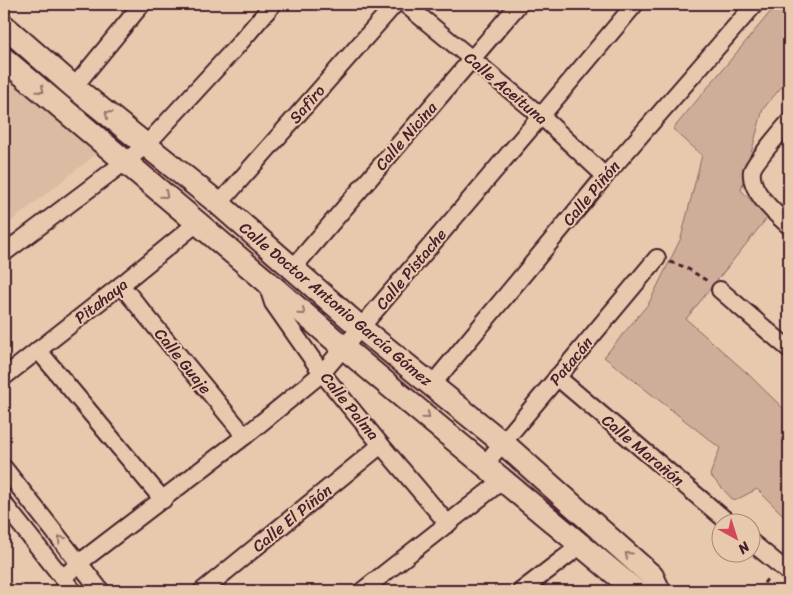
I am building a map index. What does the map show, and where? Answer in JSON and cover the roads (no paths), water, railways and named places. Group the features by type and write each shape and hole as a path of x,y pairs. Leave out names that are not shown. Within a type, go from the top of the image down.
{"street":[{"path":"4,253 146,145 273,4"},
{"name":"Safiro","path":"218,204 395,4"},
{"name":"Calle Aceituna","path":"405,4 541,116 605,176"},
{"name":"Calle Nicina","path":"293,268 519,4"},
{"name":"Calle Pistache","path":"63,578 79,563 245,436 322,373 634,4"},
{"name":"Calle Piñón","path":"431,386 605,176 754,4"},
{"path":"74,87 135,6"},
{"name":"Calle Doctor Antonio García Gómez","path":"4,26 74,87 218,204 361,328 503,443 652,576 659,591"},
{"name":"Calle Doctor Antonio García Gómez","path":"4,59 344,348 636,591"},
{"path":"789,122 752,169 752,181 757,193 789,226"},
{"name":"Pitahaya","path":"4,377 122,285 197,223"},
{"name":"Patacán","path":"485,464 657,258"},
{"name":"Calle Palma","path":"265,280 273,303 322,373 448,524"},
{"name":"Calle Guaje","path":"122,285 245,436"},
{"path":"720,290 789,349"},
{"path":"38,350 163,500"},
{"name":"Calle Marañón","path":"557,377 716,512"},
{"name":"Calle El Piñón","path":"202,591 381,445"},
{"path":"4,468 101,591"},
{"path":"362,591 503,480"},
{"path":"4,504 74,591"},
{"path":"521,591 580,545"},
{"path":"760,549 789,573"}]}
